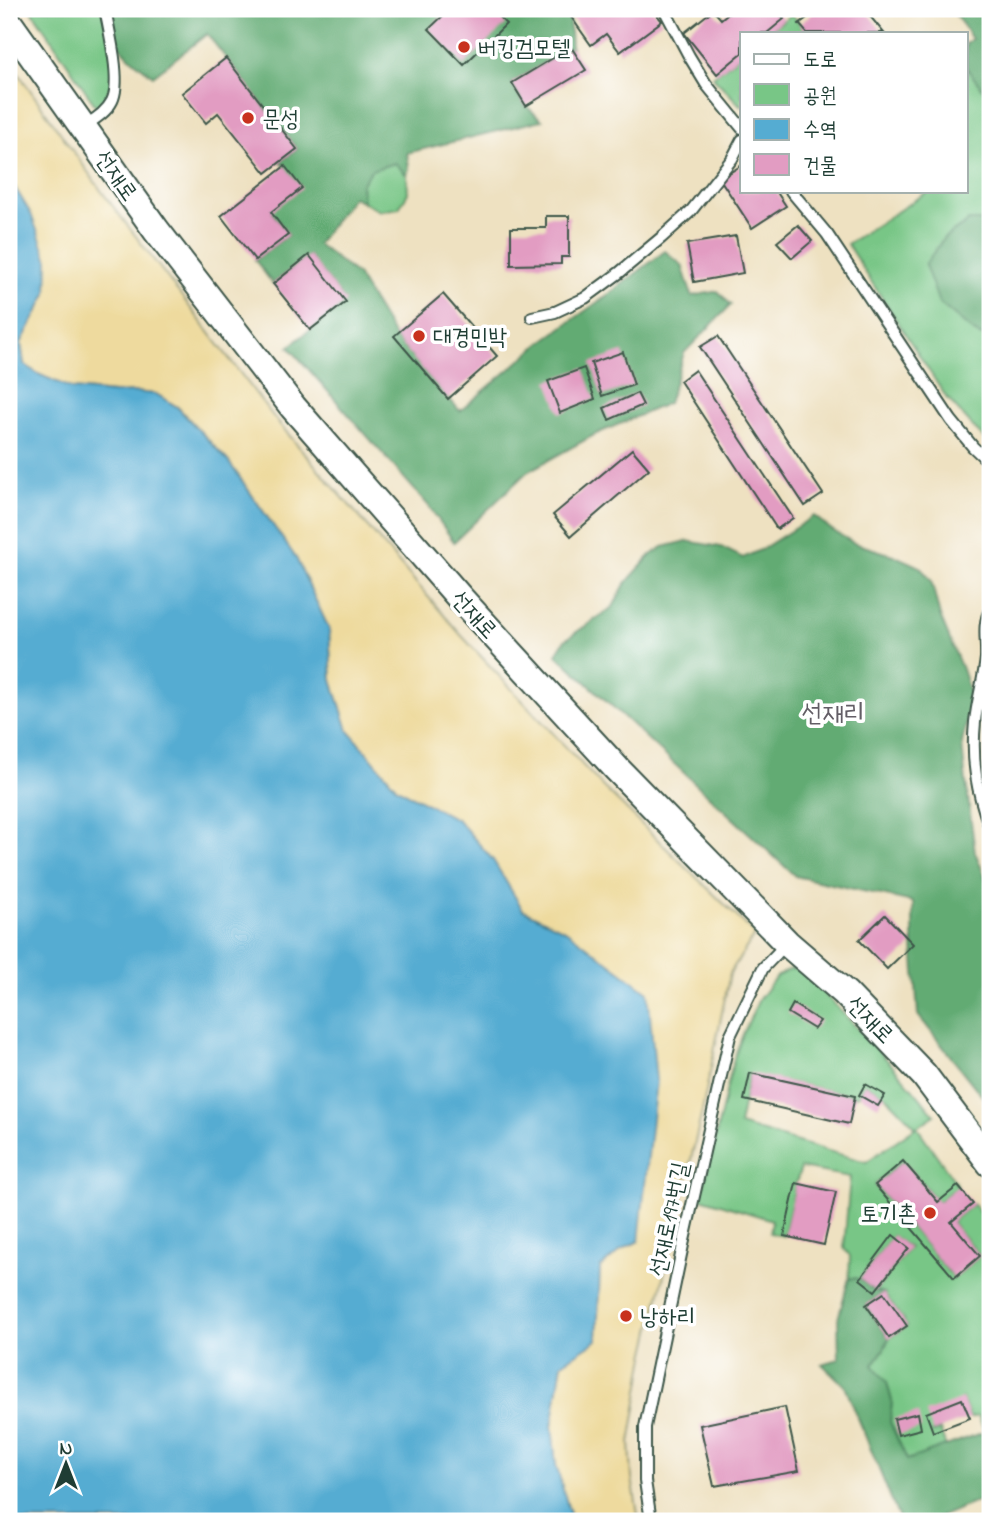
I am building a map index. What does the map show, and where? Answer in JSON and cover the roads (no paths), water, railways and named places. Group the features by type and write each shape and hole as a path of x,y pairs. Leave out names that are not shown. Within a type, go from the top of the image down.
{"street":[{"name":"선재로","path":"9,23 156,230 293,407 461,599 618,769 787,943 845,993 924,1075 990,1163"}],"lane":[{"path":"83,127 101,114 112,100 116,79 105,9"},
{"path":"664,9 706,84 740,126"},
{"path":"532,317 555,312 584,298 651,247 691,211 732,159 740,144"},
{"path":"792,192 834,244 951,420 990,463"},
{"path":"990,610 986,618 986,659 975,722 973,759 977,785 990,828"},
{"name":"선재로197번길","path":"651,1521 645,1481 645,1427 730,1036 763,968 787,943"}],"water":[{"path":"9,178 31,214 48,260 47,294 21,343 24,364 38,374 73,389 156,394 177,407 228,461 296,558 329,629 332,680 348,730 397,788 458,820 493,860 523,910 567,931 648,992 656,1081 639,1241 621,1250 600,1268 597,1340 562,1363 552,1426 556,1465 572,1521 9,1521"}],"place":[{"name":"버킹검모텔","path":"464,47"},
{"name":"문성","path":"248,118"},
{"name":"대경민박","path":"419,336"},
{"name":"토기촌","path":"930,1213"},
{"name":"낭하리","path":"626,1316"}],"district":[{"name":"선재리","path":"833,712"}]}
